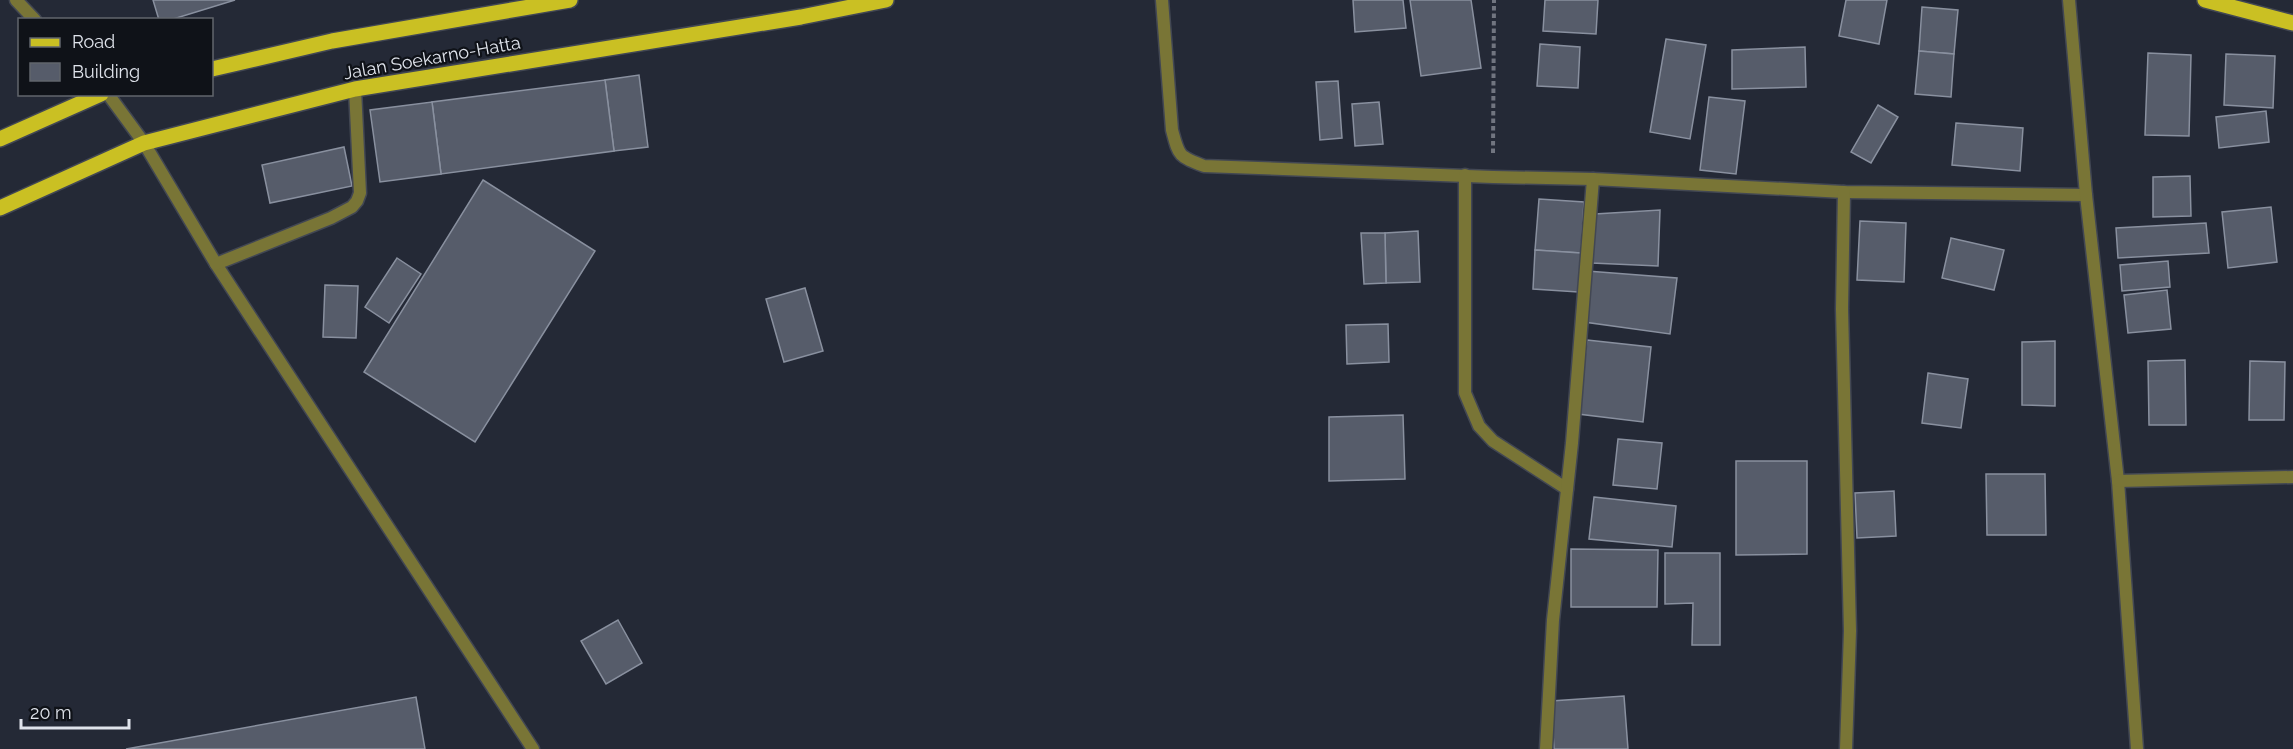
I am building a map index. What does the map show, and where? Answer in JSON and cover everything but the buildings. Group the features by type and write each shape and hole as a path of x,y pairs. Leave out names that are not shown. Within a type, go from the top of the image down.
{"main road":[{"name":"Jalan Soekarno-Hatta","path":"213,69 332,41 570,0"},
{"name":"Jalan Soekarno-Hatta","path":"0,208 144,143 355,89 801,17 886,0"},
{"path":"2205,0 2293,23"},
{"path":"0,139 97,96"}],"street":[{"path":"16,0 33,18"},
{"path":"1162,0 1172,130 1177,150 1183,158 1204,165 1593,179 1844,192 2086,195"},
{"path":"2069,0 2086,195 2118,481 2137,749"},
{"path":"216,264 331,218 352,207 357,201 360,193 355,89"},
{"path":"109,96 144,143 216,264 533,749"},
{"path":"1465,175 1465,393 1479,426 1493,441 1567,489"},
{"path":"1546,749 1553,620 1567,489 1593,179"},
{"path":"1844,192 1842,309 1850,631 1846,749"},
{"path":"2118,481 2293,477"}],"path":[{"path":"1493,177 1494,0"}]}
